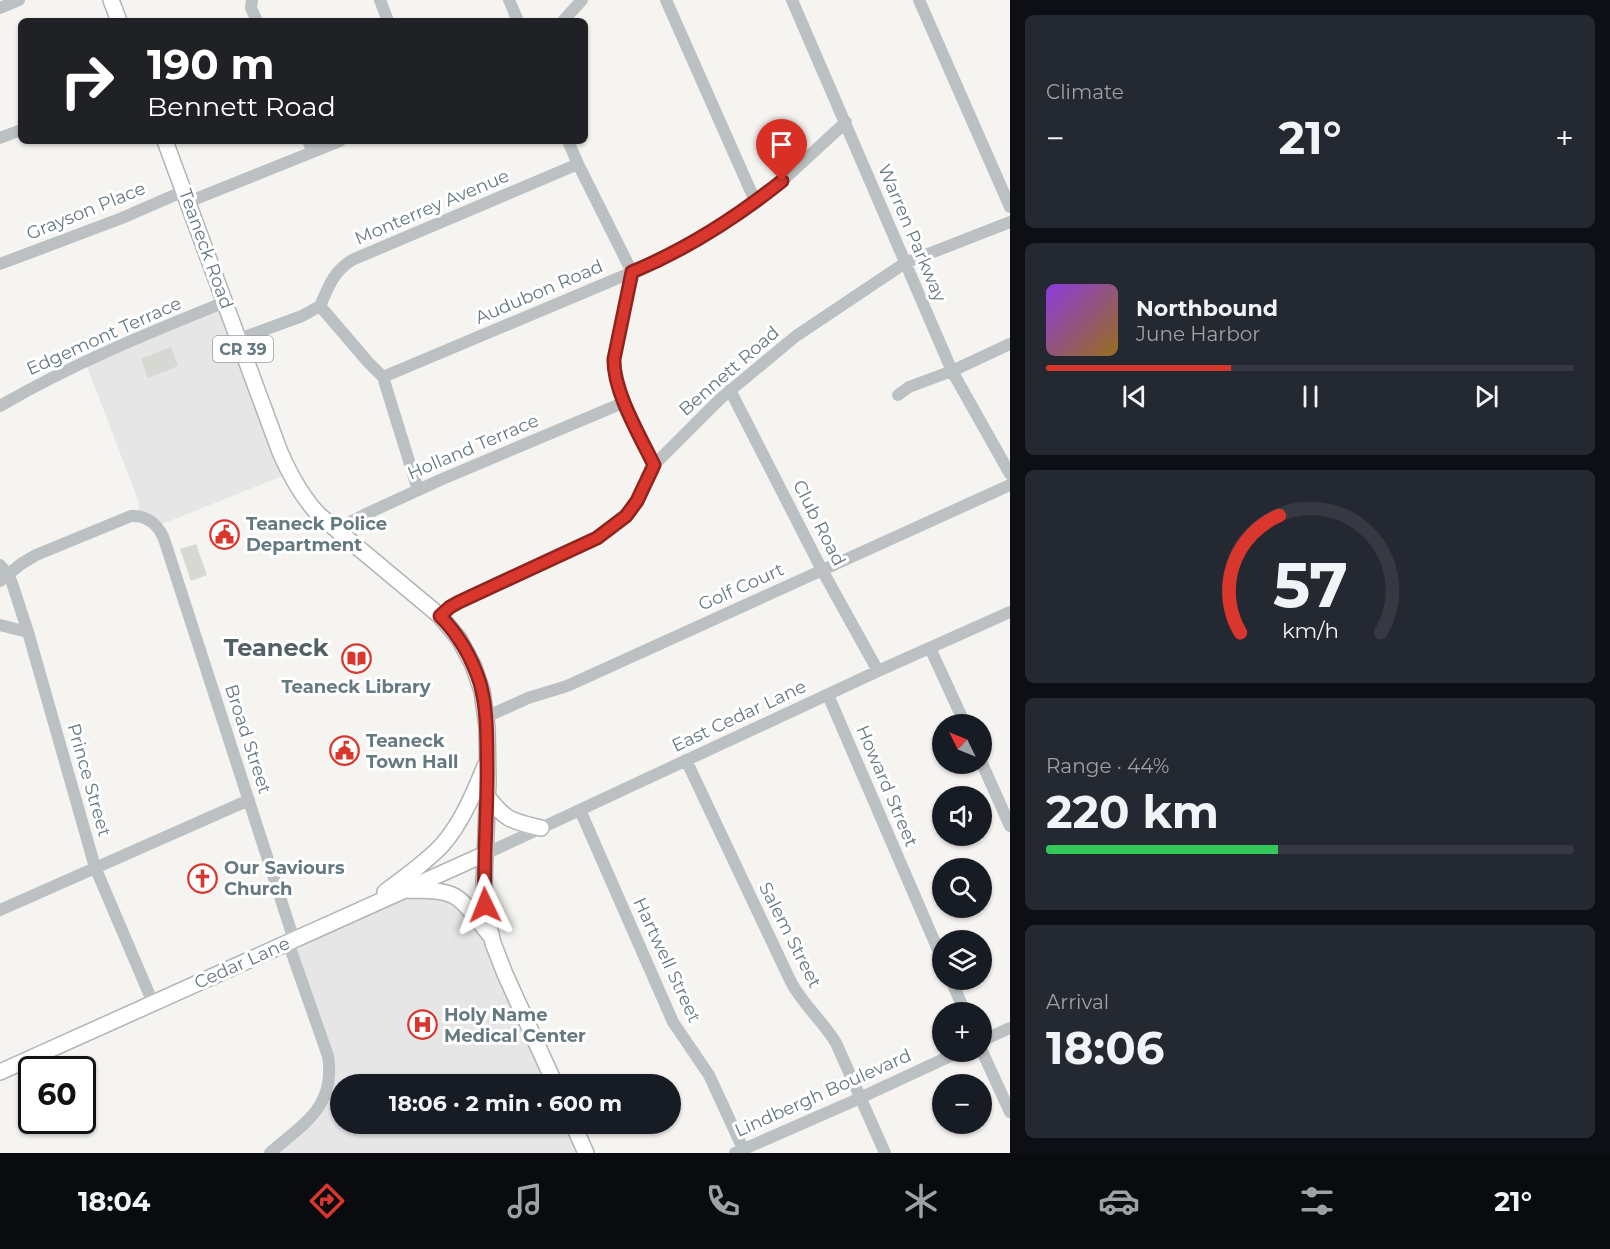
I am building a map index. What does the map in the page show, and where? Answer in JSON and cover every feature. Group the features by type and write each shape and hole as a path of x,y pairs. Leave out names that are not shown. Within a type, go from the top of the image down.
{"main road":[{"path":"111,0 118,18"},
{"name":"Teaneck Road","path":"166,144 276,442 293,479 310,506 440,616 451,628 473,664 482,690 486,717 488,796 485,905 491,937 505,974 550,1074"},
{"path":"365,908 427,860 447,838 466,808 487,760"},
{"path":"488,796 506,817 541,828"},
{"name":"Cedar Lane","path":"0,1072 485,854"},
{"path":"405,890 453,895 463,903 491,937"},
{"path":"577,1134 586,1153"}],"street":[{"path":"0,8 19,0"},
{"path":"252,0 251,8 256,18"},
{"path":"380,0 387,18"},
{"path":"509,0 517,18"},
{"path":"566,18 582,0"},
{"path":"666,0 756,203"},
{"name":"Warren Parkway","path":"792,0 952,371 1010,474"},
{"path":"919,0 1010,207"},
{"name":"Audubon Road","path":"383,377 654,263 756,203 846,122"},
{"path":"0,138 18,131"},
{"path":"569,144 632,272 614,359 614,370 616,382 654,465"},
{"name":"Grayson Place","path":"0,264 186,196 311,147"},
{"name":"Monterrey Avenue","path":"320,306 331,281 340,268 352,260 578,164"},
{"name":"Bennett Road","path":"440,616 459,602 597,538 626,516 637,501 654,465 730,390 796,336 905,263 1010,222"},
{"name":"Edgemont Terrace","path":"0,406 111,349 225,302"},
{"path":"239,339 302,316 320,306 383,377 418,490"},
{"path":"898,395 909,387 952,371 1010,344"},
{"name":"Club Road","path":"730,390 822,570 879,671"},
{"name":"Holland Terrace","path":"341,534 355,519 625,402"},
{"name":"Golf Court","path":"486,717 528,698 567,686 1010,485"},
{"name":"Broad Street","path":"3,574 36,555 131,516 147,519 163,534 249,800 328,1056 330,1082 326,1095 314,1114 270,1153"},
{"name":"Prince Street","path":"3,574 28,632 95,867 153,1003"},
{"name":"East Cedar Lane","path":"485,854 1010,612"},
{"path":"0,625 28,632"},
{"path":"930,648 960,714"},
{"name":"Howard Street","path":"828,695 932,936"},
{"name":"Salem Street","path":"686,760 791,982 798,995 827,1028 836,1044 885,1153"},
{"path":"987,774 1010,826"},
{"path":"0,910 249,800"},
{"name":"Hartwell Street","path":"580,810 674,1022 709,1075 741,1152"},
{"path":"992,1036 1010,1028"},
{"name":"Lindbergh Boulevard","path":"741,1152 937,1062"},
{"path":"987,1062 1010,1112"}],"shaded area":[{"path":"225,302 290,473 157,526 138,516 139,503 85,361"},
{"path":"171,347 178,366 148,378 141,359"},
{"path":"196,544 207,575 191,581 180,549"},
{"name":"Holy Name Medical Center","path":"405,890 439,892 491,937 551,1074 330,1074 330,1082 288,942"},
{"name":"Holy Name Medical Center","path":"330,1082 330,1134 577,1134 586,1153 270,1153 314,1114"}],"place":[{"name":"Teaneck Police Department","path":"225,534"},
{"name":"Teaneck Library","path":"356,658"},
{"name":"Teaneck Town Hall","path":"345,751"},
{"name":"Our Saviours Church","path":"203,878"},
{"name":"Holy Name Medical Center","path":"423,1025"}],"district":[{"name":"Teaneck","path":"276,648"}],"route":[{"path":"485,905 488,771 485,707 480,683 470,658 440,616 459,602 597,538 626,516 637,501 654,465 616,382 614,370 614,359 632,272 654,263 735,216 756,203 782,181"}]}
